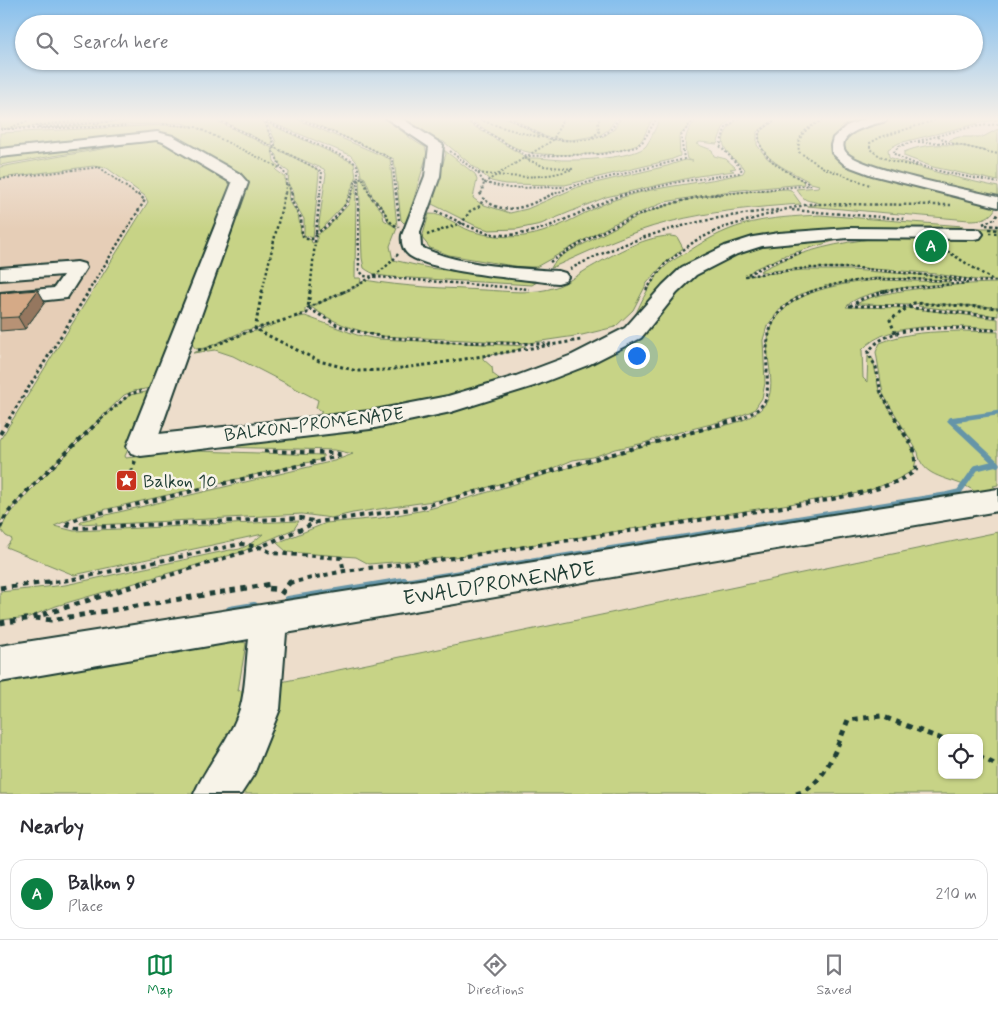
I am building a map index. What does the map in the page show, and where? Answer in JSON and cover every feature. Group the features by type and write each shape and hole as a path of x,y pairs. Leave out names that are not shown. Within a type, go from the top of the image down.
{"lane":[{"name":"BALKON-PROMENADE","path":"196,155 235,177 240,183 141,446 370,420 451,404 525,381 580,360 634,333 670,289 689,272 731,250 780,238 917,226 977,229"},
{"path":"437,155 422,204 407,241 414,250 423,256 486,268 558,277"},
{"path":"842,155 850,162 877,172 998,202"},
{"path":"0,274 77,268 60,294 0,300"},
{"name":"EWALDPROMENADE","path":"0,664 270,611 998,500"},
{"path":"216,794 238,760 260,709 270,611"}],"path":[{"path":"255,329 287,184 287,176 278,163 276,155"},
{"path":"176,353 206,349 255,329 307,313 322,172 288,155"},
{"path":"384,155 392,159 399,220 403,224 407,241"},
{"path":"455,155 478,173 484,183 509,188 541,189 573,186 684,159 683,155"},
{"path":"573,186 520,208 501,209 483,199 480,193 484,183 527,156 595,155"},
{"path":"422,204 474,229 488,233 512,235 533,232 623,195 670,184 739,173 742,169 729,155"},
{"path":"534,275 552,261 606,228 671,202 716,195 811,185 779,166 767,155"},
{"path":"878,155 904,164 926,167"},
{"path":"896,155 906,161 926,167 998,183"},
{"path":"478,173 494,176 531,177 573,169 550,168 535,164 526,159 527,156"},
{"path":"315,234 322,230 347,204 356,180 362,177 372,199 382,208 389,224 396,227 407,241"},
{"path":"287,184 292,192 291,200 301,218 302,235 308,239 314,239"},
{"path":"308,308 359,285 392,262 407,241 462,223 470,211 480,206 483,199"},
{"path":"558,277 570,268 616,245 667,227 713,217 787,209 810,204 939,206 943,204"},
{"path":"787,209 917,226 941,248 997,282"},
{"path":"977,229 998,226"},
{"path":"745,276 807,268 856,268 945,276 986,282"},
{"path":"0,623 32,618 260,547 317,522 418,508 738,420 756,411 765,400 767,383 766,340 769,326 782,309 802,295 828,286 875,279 997,282"},
{"path":"986,282 910,288 858,300 849,306 910,307 998,317"},
{"path":"895,333 890,320 893,316 914,303 998,308"},
{"path":"308,308 320,318 342,327 381,337 466,343 559,345"},
{"path":"255,329 270,338 332,365 357,371 392,369 509,354 583,340"},
{"path":"270,611 290,582 344,571 454,558 828,500 881,488 907,477 916,470 917,456 881,393 875,360 868,352 871,346 895,333 924,330 998,330"},
{"path":"0,528 6,515 26,492 109,411 130,394 163,388"},
{"path":"127,481 138,454"},
{"path":"317,522 301,518 76,528 66,524 80,518 343,455"},
{"path":"0,588 70,580 241,544 260,547 272,553 341,558 344,571"},
{"path":"32,618 51,620 272,584 270,611"},
{"path":"796,794 806,792 829,765 848,720 881,716 938,737"},
{"path":"983,758 998,766"}],"shaded area":[{"path":"99,167 140,195 145,202 0,434 0,179"}],"green space":[{"path":"0,155 59,155 0,165"},
{"path":"67,155 192,155 236,183 156,387 124,395 25,492 0,522 0,440 148,202 145,196 107,168 93,166 0,178 0,167"},
{"path":"196,155 273,155 274,161 279,167 276,170 285,177 285,184 290,188 289,200 298,215 302,236 311,240 312,243 317,242 317,235 328,227 348,205 356,182 355,278 361,278 360,284 305,309 305,313 294,318 305,316 357,335 378,339 526,346 511,352 483,356 483,359 492,367 493,374 501,380 500,385 458,399 316,420 322,411 316,408 318,400 233,356 215,350 193,353 206,348 196,349 191,343 243,187","holes":["276,324 247,332 207,348 246,330"]},
{"path":"277,155 288,155 317,169 319,173 313,238 304,235 304,219 293,200 293,191 288,184 289,172 282,167"},
{"path":"291,155 337,155 354,163 356,178 345,204 318,230 326,174 324,169"},
{"path":"350,155 381,155 390,159 397,226 388,221 383,208 373,198 355,160"},
{"path":"385,155 427,155 407,222 404,223 401,220 394,159"},
{"path":"446,155 451,155 475,174 477,180 473,198 481,204 510,213 527,209 578,187 685,160 693,161 687,159 686,155 714,155 726,159 736,168 730,169 734,171 698,176 606,197 541,224 517,229 489,230 476,226 430,203"},
{"path":"460,155 522,155 530,162 526,158 580,160 623,155 680,155 670,160 565,185 505,184 491,181"},
{"path":"730,155 765,155 803,181 804,184 730,191 665,202 613,224 536,267 519,267 449,255 430,248 422,238 429,214 435,214 477,233 504,237 524,236 549,230 620,198 666,187 713,180 743,173 745,169"},
{"path":"767,155 839,155 839,158 991,203 996,207 988,216 969,220 807,206 821,204 805,199 796,189 818,187 819,185 811,183 785,169"},
{"path":"842,155 889,155 889,157 902,162 943,174 998,187 998,201 876,171"},
{"path":"998,155 998,181 933,167 904,156"},
{"path":"359,178 364,178 371,198 382,211 384,220 397,228 390,246 393,260 429,268 537,282 532,285 393,277 377,275 367,270 364,268 362,258"},
{"path":"791,190 801,204 735,210 669,222 624,236 551,268 557,260 572,250 645,213 665,206 710,195"},
{"path":"820,215 963,226 962,229 955,231 911,230 728,248 634,318 647,290 661,272 671,262 706,241 752,222"},
{"path":"978,228 998,228 998,280 864,269 824,268 760,271 810,251 836,245 889,237 969,231"},
{"path":"831,236 837,240 786,255 754,269 746,276 803,270 850,270 938,276 959,280 875,278 827,286 801,294 781,308 767,326 763,340 765,383 762,398 754,410 735,418 616,449 593,457 573,460 549,470 446,499 331,518 302,514 96,525 97,523 80,524 81,521 334,461 353,454 335,450 179,446 371,424 605,354 692,273 754,245"},
{"path":"659,237 677,237 683,248 664,264 647,283 633,310 615,327 582,335 528,343 381,336 344,325 311,307 355,288 365,280 409,286 511,292 539,291 564,284 626,248"},
{"path":"877,280 949,282 952,284 880,292 865,296 846,307 908,308 998,319 998,329 945,326 907,329 889,333 874,340 862,350 863,378 867,382 868,356 873,359 879,391 914,451 916,459 914,470 896,480 865,492 454,557 369,564 356,557 287,552 277,543 326,523 380,518 425,510 687,433 732,424 748,418 764,406 769,397 771,378 767,348 768,339 774,323 783,310 796,300 811,293 845,284"},
{"path":"998,283 998,307 921,303 998,308 998,316 918,306 920,303 910,305 857,304 883,294 903,291 967,284"},
{"path":"998,332 998,485 993,486 998,490 983,500 971,489 931,472 920,461 918,452 883,394 876,352 880,343 890,339 919,333"},
{"path":"156,390 125,456 126,458 161,454 163,450 323,455 323,459 81,515 54,526 74,531 299,521 294,529 241,552 56,606 29,617 0,620 0,592 65,585 235,550 248,545 263,534 74,575 6,547 12,539 1,530 6,519 29,492 110,411 130,395"},
{"path":"998,532 998,794 0,794 0,672 224,639 246,643 238,691"}],"building":[{"path":"38,290 18,317 0,318 0,293"}],"waterway":[{"path":"957,419 998,413"},
{"path":"966,418 950,420 996,463"},
{"path":"396,583 946,495 959,492 976,468 996,463"},
{"path":"288,600 404,581"},
{"path":"230,610 254,606"}],"place":[{"name":"Balkon 9","path":"931,246"},
{"name":"Balkon 10","path":"127,481"}]}
